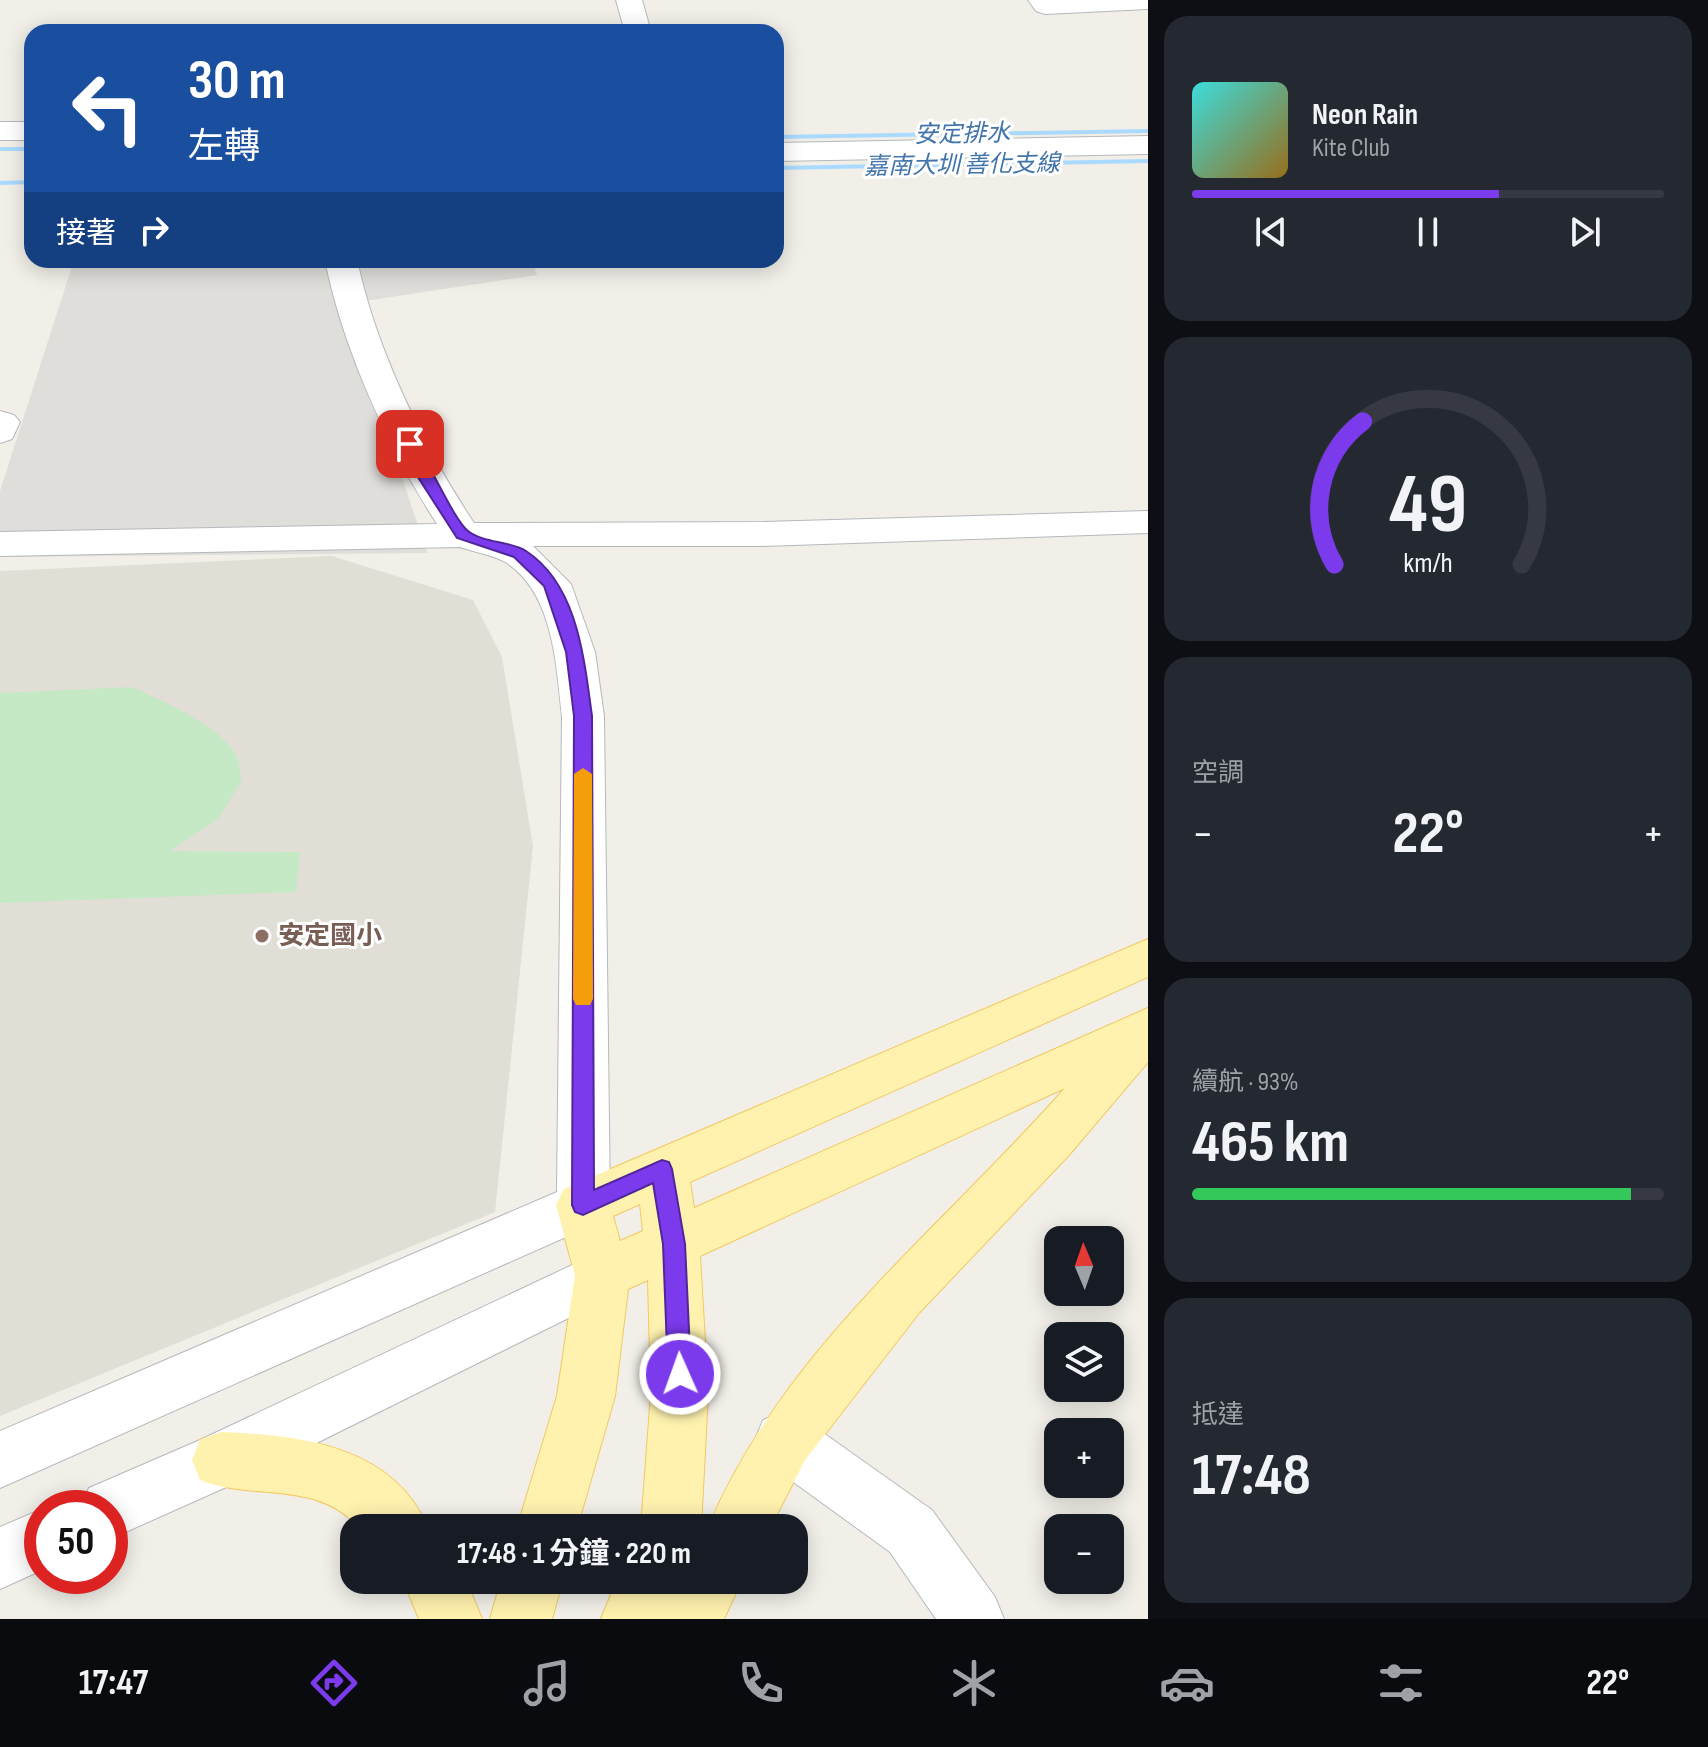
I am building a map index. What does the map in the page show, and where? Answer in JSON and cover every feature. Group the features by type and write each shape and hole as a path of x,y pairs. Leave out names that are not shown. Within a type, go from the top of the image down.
{"main road":[{"path":"551,1514 586,1396 602,1275 583,1205 1148,957"},
{"path":"602,1275 1148,1028"},
{"path":"745,1514 784,1440 899,1295 1051,1140 1148,1028"},
{"path":"662,1169 674,1244 680,1374 679,1455 673,1514"},
{"path":"221,1460 276,1463 326,1473 372,1498 386,1514"},
{"path":"440,1594 451,1619"},
{"path":"521,1619 528,1594"},
{"path":"632,1619 643,1594"},
{"path":"691,1619 704,1594"}],"street":[{"path":"629,0 636,24"},
{"path":"1041,0 1045,6 1148,1"},
{"path":"0,131 24,131"},
{"path":"784,152 1148,145"},
{"path":"0,1460 583,1205 583,716 575,652 552,584 519,554 463,535 421,471 351,308 343,268"},
{"path":"0,422 0,432"},
{"path":"0,544 463,535 763,534 1148,522"},
{"path":"128,1501 221,1460 602,1275"},
{"path":"784,1440 911,1531 973,1619"},
{"path":"0,1558 24,1547"}],"shaded area":[{"path":"71,268 535,268 537,275 345,304 427,553 0,557 0,491"},
{"name":"安定國小","path":"332,556 473,600 502,657 533,846 495,1212 0,1416 0,571"}],"green space":[{"path":"131,687 205,725 229,745 239,764 242,780 218,819 169,851 300,852 296,892 0,903 0,693"}],"waterway":[{"name":"安定排水","path":"784,137 1148,131"},
{"name":"安定排水","path":"0,149 24,149"},
{"name":"嘉南大圳 善化支線","path":"784,168 1148,161"},
{"name":"嘉南大圳 善化支線","path":"0,183 24,182"}],"slow traffic":[{"path":"583,774 583,999"}],"place":[{"name":"安定國小","path":"262,936"}],"route":[{"path":"410,444 421,471 463,535 519,554 552,584 575,652 583,716 583,1205 662,1169 674,1244 680,1374"}]}
